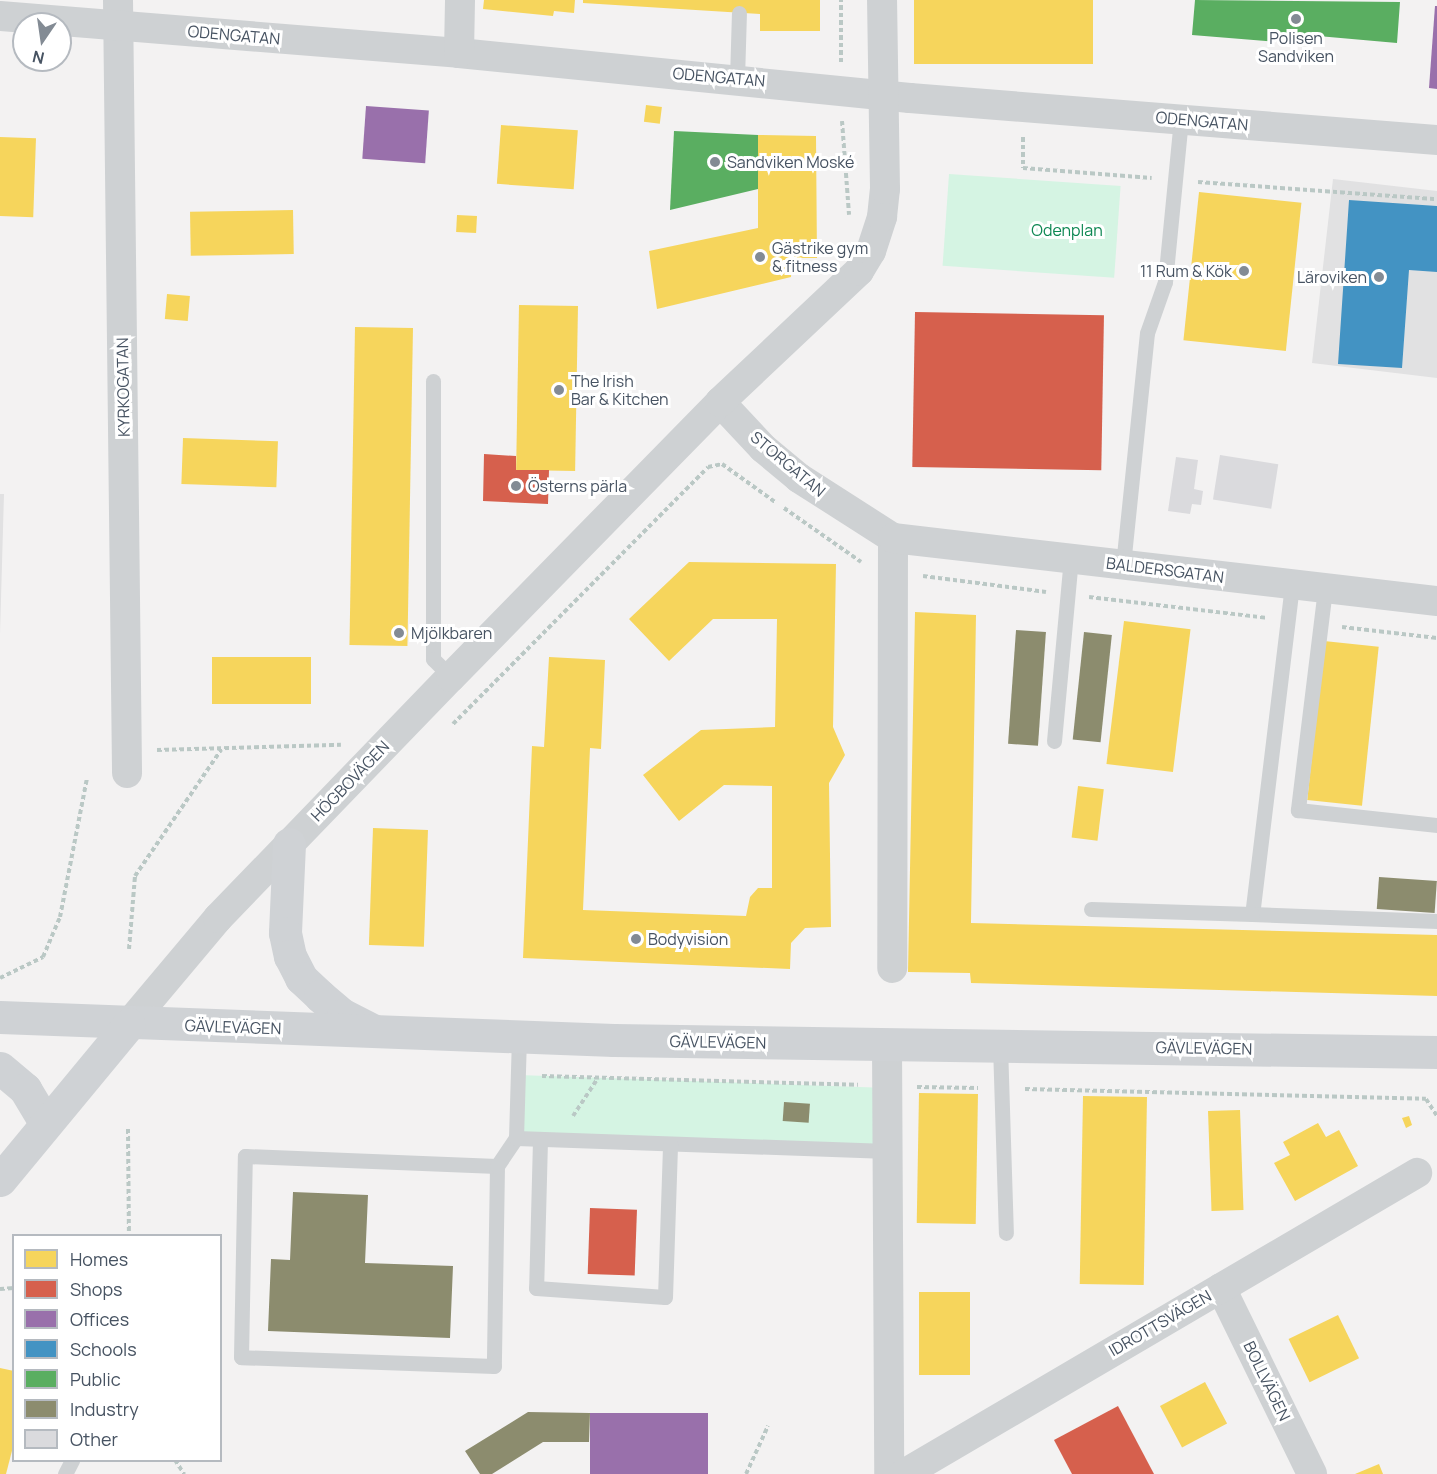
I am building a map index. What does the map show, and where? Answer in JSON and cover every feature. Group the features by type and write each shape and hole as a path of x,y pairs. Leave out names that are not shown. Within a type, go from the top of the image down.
{"main road":[{"path":"289,844 285,933 290,956 301,978 320,996 343,1015 376,1032"},
{"name":"GÄVLEVÄGEN","path":"0,1017 129,1024 519,1037 1437,1052"},
{"name":"HÖGBOVÄGEN","path":"0,1180 45,1122 129,1024"},
{"path":"0,1068 25,1089 45,1122"}],"street":[{"path":"459,0 459,53"},
{"path":"720,402 840,293 866,261 884,198 885,94 882,0"},
{"name":"ODENGATAN","path":"0,16 119,13 459,53 885,94 1437,140"},
{"name":"KYRKOGATAN","path":"119,13 127,760"},
{"name":"STORGATAN","path":"720,402 763,448 799,478 893,538"},
{"name":"HÖGBOVÄGEN","path":"129,1024 218,918 720,402"},
{"path":"892,968 893,538"},
{"name":"BALDERSGATAN","path":"893,538 1437,601"},
{"path":"887,1044 889,1474"},
{"name":"IDROTTSVÄGEN","path":"904,1474 1417,1173"},
{"name":"BOLLVÄGEN","path":"1221,1288 1312,1474"}],"lane":[{"path":"737,79 739,13"},
{"path":"1123,565 1146,333 1165,282 1181,120"},
{"path":"433,381 434,659 451,677"},
{"path":"1054,741 1071,559"},
{"path":"1252,914 1292,585"},
{"path":"1325,589 1298,810 1437,825"},
{"path":"1091,909 1437,921"},
{"path":"497,1166 245,1156 241,1357 494,1366 497,1166 516,1138 519,1037"},
{"path":"1000,1046 1006,1233"},
{"path":"516,1138 888,1151"},
{"path":"540,1140 536,1288 664,1297 670,1144"}],"path":[{"path":"844,157 849,215 846,226"},
{"path":"1023,168 1437,199"},
{"path":"450,726 708,467 722,464 863,564"},
{"path":"893,572 1287,620"},
{"path":"1321,624 1437,638"},
{"path":"127,760 221,750 338,747 347,741"},
{"path":"129,949 135,876 221,750"},
{"path":"0,978 43,957 60,917 87,778"},
{"path":"557,1140 599,1077"},
{"path":"128,1129 129,1234"},
{"path":"746,1474 768,1426"}],"shaded area":[{"name":"Läroviken","path":"1333,179 1437,191 1437,378 1312,363"},
{"path":"0,494 4,494 0,634"}],"green space":[{"name":"Odenplan","path":"949,174 1121,186 1114,278 943,266"},
{"path":"518,1075 888,1088 886,1151 516,1138"}],"building: Homes":[{"path":"484,0 575,0 574,13 554,11 553,16 483,9"},
{"path":"583,0 820,0 820,31 760,31 760,14 583,3"},
{"path":"914,0 1093,0 1093,64 914,64"},
{"path":"646,105 662,107 660,124 644,122"},
{"path":"501,125 578,130 574,189 497,184"},
{"path":"758,135 816,136 817,258 792,258 791,277 657,309 649,251 758,228"},
{"path":"0,137 36,138 33,217 0,216"},
{"name":"11 Rum & Kök","path":"1199,192 1301,203 1286,351 1183,340"},
{"path":"293,210 294,254 191,256 190,212"},
{"path":"457,215 477,216 476,233 456,232"},
{"path":"167,294 190,296 188,321 165,319"},
{"path":"519,305 578,306 575,471 516,470"},
{"path":"355,327 413,328 407,646 349,645"},
{"path":"183,438 278,441 276,487 181,484"},
{"path":"689,562 836,564 833,727 845,755 829,783 831,927 805,928 791,943 790,969 523,958 532,746 544,747 549,657 605,660 601,749 590,748 583,910 746,916 750,897 758,888 772,888 772,786 724,785 679,821 643,775 701,730 775,727 777,619 713,619 669,661 629,619"},
{"path":"915,612 976,615 971,923 1437,935 1437,996 971,983 970,973 908,972"},
{"path":"1124,621 1191,629 1173,772 1106,764"},
{"path":"1324,641 1379,647 1362,806 1307,800"},
{"path":"212,657 311,657 311,704 212,704"},
{"path":"1078,786 1104,789 1097,841 1072,838"},
{"path":"373,828 428,830 424,947 369,945"},
{"path":"919,1093 978,1094 976,1224 917,1223"},
{"path":"1083,1096 1147,1097 1144,1285 1080,1284"},
{"path":"1240,1110 1243,1210 1212,1211 1208,1111"},
{"path":"1409,1116 1412,1125 1406,1128 1402,1118"},
{"path":"1318,1123 1326,1137 1339,1130 1358,1166 1295,1201 1274,1163 1290,1155 1283,1142"},
{"path":"919,1292 970,1292 970,1375 919,1375"},
{"path":"1338,1315 1359,1358 1310,1382 1289,1339"},
{"path":"0,1368 12,1371 12,1451 6,1474 0,1474"},
{"path":"1205,1382 1227,1423 1182,1447 1160,1406"},
{"path":"1379,1464 1383,1474 1355,1474"}],"building: Shops":[{"path":"915,312 1104,315 1101,470 912,467"},
{"name":"Österns pärla","path":"484,454 516,456 516,470 549,470 548,504 483,501"},
{"path":"590,1208 637,1210 635,1276 588,1274"},
{"path":"1118,1406 1154,1474 1072,1474 1054,1440"}],"building: Offices":[{"path":"1435,6 1437,6 1437,89 1429,88"},
{"path":"366,106 429,110 425,163 362,159"},
{"path":"590,1413 708,1413 708,1474 590,1474"}],"building: Schools":[{"path":"1349,200 1437,206 1437,272 1409,270 1402,368 1338,364"}],"building: Public":[{"name":"Polisen Sandviken","path":"1195,0 1400,2 1397,43 1318,36 1317,45 1192,35"},
{"name":"Sandviken Moské","path":"674,131 758,135 758,189 670,210"}],"building: Industry":[{"path":"1016,630 1046,632 1038,746 1008,744"},
{"path":"1084,632 1112,635 1101,742 1073,739"},
{"path":"1379,877 1437,881 1435,913 1377,909"},
{"path":"784,1102 810,1104 809,1123 783,1121"},
{"path":"293,1192 368,1195 365,1263 453,1266 450,1338 268,1331 271,1259 290,1260"},
{"path":"528,1412 590,1413 589,1442 543,1442 492,1474 480,1474 465,1451"}],"building: Other":[{"path":"1220,455 1278,464 1271,509 1213,499"},
{"path":"1176,457 1198,460 1194,489 1203,491 1201,505 1192,504 1190,514 1168,511"}],"place":[{"name":"Polisen Sandviken","path":"1296,19"},
{"name":"Sandviken Moské","path":"715,162"},
{"name":"Gästrike gym & fitness","path":"760,257"},
{"name":"11 Rum & Kök","path":"1244,271"},
{"name":"Läroviken","path":"1379,277"},
{"name":"The Irish Bar & Kitchen","path":"559,390"},
{"name":"Österns pärla","path":"516,486"},
{"name":"Mjölkbaren","path":"399,633"},
{"name":"Bodyvision","path":"636,939"}]}
